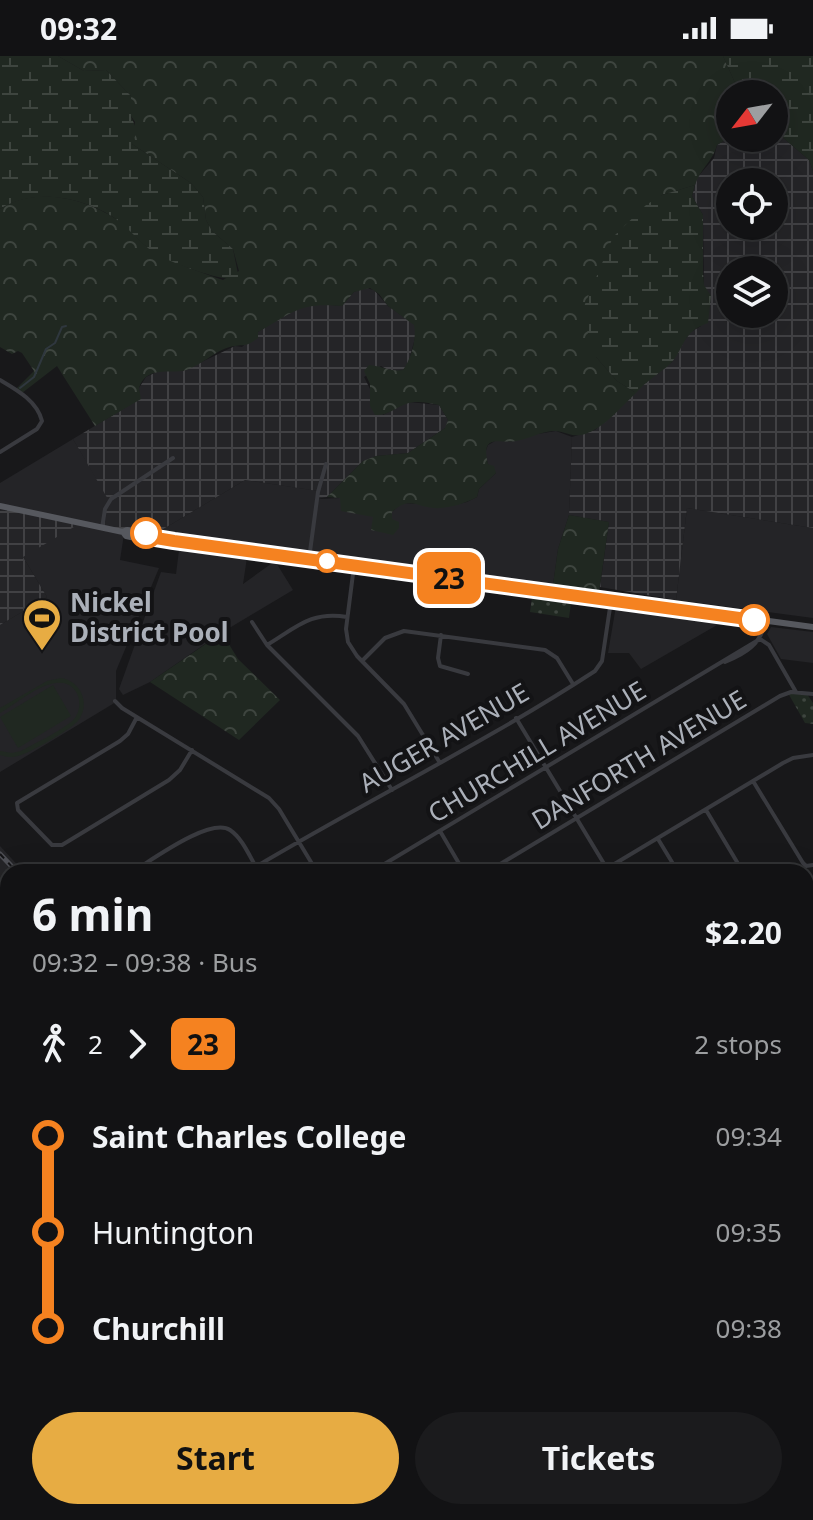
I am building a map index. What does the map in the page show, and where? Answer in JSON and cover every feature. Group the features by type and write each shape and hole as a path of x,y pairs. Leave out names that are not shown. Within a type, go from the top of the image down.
{"main road":[{"path":"0,506 123,532 126,536 145,540 150,537 813,627"}],"street":[{"path":"0,380 27,397 42,419 37,429 0,452"},
{"path":"102,528 105,509 111,499 173,458"},
{"path":"309,559 318,492 326,464"},
{"path":"354,565 347,617 348,642 404,704 440,763"},
{"name":"AUGER AVENUE","path":"261,864 440,763 600,665 611,601"},
{"path":"267,645 314,616 331,614 347,617"},
{"path":"765,621 760,639 769,645 796,692 813,694"},
{"path":"252,622 267,645 358,736 392,790"},
{"path":"362,661 385,638 396,632 412,631 548,651 557,658 573,684"},
{"path":"441,635 440,666 468,674"},
{"name":"CHURCHILL AVENUE","path":"384,864 760,639"},
{"name":"DANFORTH AVENUE","path":"500,864 780,696 796,692"},
{"path":"115,701 269,798 312,864"},
{"path":"137,717 128,734 120,741 16,805 52,845 62,845 169,780 180,770 192,750"},
{"path":"516,718 602,864"},
{"path":"617,864 793,758 813,755"},
{"path":"753,781 804,864"},
{"path":"706,810 738,864"},
{"path":"146,864 201,832 218,826 235,834 254,864"},
{"path":"440,831 459,864"},
{"path":"658,839 673,864"}],"shaded area":[{"path":"788,142 809,160 813,171 813,528 687,508 676,600 600,587 609,522 569,515 572,437 595,430 642,385 672,362 691,332 701,326 703,215 692,196 697,178 714,158 716,149 716,152 788,152"},
{"path":"365,288 374,290 388,306 415,325 416,334 408,364 403,370 392,372 381,366 364,377 383,415 408,402 439,405 448,420 445,428 408,453 376,456 363,461 327,497 317,499 318,491 245,480 150,537 102,528 109,501 73,439 140,399 139,388 146,377 159,371 183,371 235,346 242,347 258,332 295,309 318,304 342,306 354,292"},
{"path":"556,431 572,437 569,515 558,549 552,592 248,551 243,584 275,561 293,590 221,633 150,682 123,695 119,689 161,572 176,574 180,542 150,537 245,480 319,491 318,499 340,498 392,519 392,512 402,503 451,506 477,497 479,489 496,473 488,464 485,453 488,445 495,441"},
{"path":"73,439 110,501 124,534 120,560 159,568 116,671 116,702 0,772 0,625 47,597 23,557 0,506 0,483"},
{"path":"0,506 79,524 23,557 47,597 0,625"},
{"path":"687,508 813,528 813,618 676,600"},
{"path":"616,606 724,621 641,669 629,653 608,653"},
{"path":"771,627 813,632 813,663 781,659 767,634"},
{"path":"0,846 17,864 0,864"}],"green space":[{"path":"0,56 58,56 84,71 106,70 131,96 131,116 137,131 132,144 191,183 203,197 206,220 212,231 233,249 239,279 208,274 160,256 116,219 74,200 28,198 0,209"},
{"path":"58,56 723,56 734,80 716,80 716,148 695,185 662,195 614,239 596,357 617,381 636,393 605,423 587,433 576,435 552,431 516,441 489,443 486,454 488,464 494,466 496,473 479,489 477,497 445,507 405,504 392,512 392,519 399,522 399,528 393,535 371,530 373,517 341,511 340,498 327,497 363,461 376,456 408,453 445,428 448,420 439,405 422,402 375,415 370,406 370,384 364,371 369,365 403,370 413,349 415,331 414,325 370,288 354,292 342,306 297,310 258,332 258,338 251,343 221,350 189,369 151,374 139,388 141,399 95,426 57,366 22,393 16,389 34,371 22,353 12,354 0,347 0,209 30,198 62,198 78,202 109,215 150,249 179,264 223,280 239,271 233,249 212,231 206,220 203,197 191,183 132,144 135,122 131,116 131,96 106,70 84,71"},
{"path":"723,56 813,56 813,171 809,160 788,142 788,80 734,80"},
{"path":"695,185 692,196 703,215 704,285 711,296 708,323 693,331 670,364 636,393 617,381 596,357 583,309 613,237 646,205 662,195"},
{"path":"569,515 609,522 598,599 552,592 558,549"},
{"path":"533,590 572,595 569,618 530,612"},
{"path":"222,633 238,659 280,700 239,740 150,682"},
{"path":"61,678 74,684 82,694 84,708 78,721 24,754 16,757 0,755 0,751 21,751 59,730 76,716 78,696 64,683 41,687 0,713 0,708 47,681"},
{"path":"53,685 71,716 18,748 0,717"},
{"path":"788,693 807,694 813,703 813,724 805,723"}],"waterway":[{"path":"20,388 34,377 46,349 55,343 62,327 66,326"}],"railway":[{"path":"0,854 9,864"}],"bus line":[{"name":"23","path":"146,533 150,537 174,541 754,620"}],"place":[{"name":"Nickel District Pool","path":"42,652"}]}
